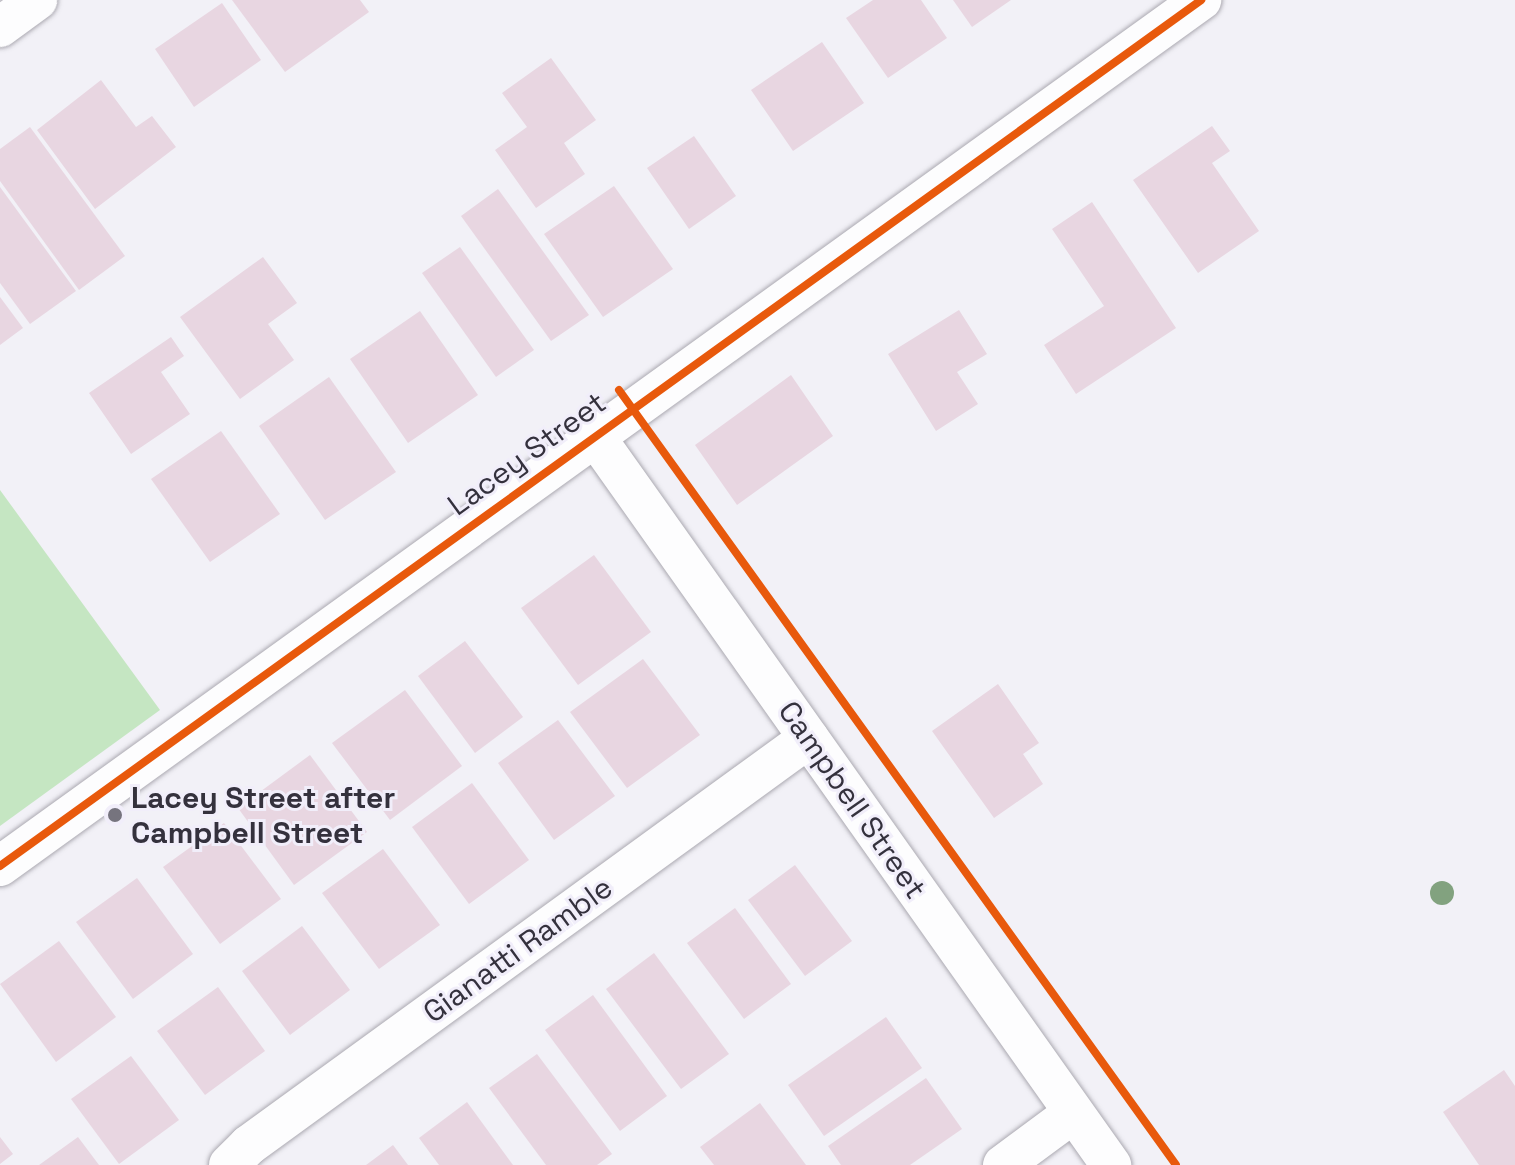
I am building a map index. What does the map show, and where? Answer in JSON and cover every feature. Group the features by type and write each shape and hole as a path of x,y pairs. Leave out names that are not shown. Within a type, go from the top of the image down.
{"street":[{"path":"0,27 37,0"},
{"name":"Lacey Street","path":"0,866 1201,0"},
{"name":"Campbell Street","path":"594,435 1111,1165"},
{"name":"Gianatti Ramble","path":"229,1165 249,1145 809,738"},
{"path":"1003,1165 1072,1114"}],"green space":[{"path":"0,490 160,710 0,826"}],"building":[{"path":"232,0 360,0 369,12 285,72"},
{"path":"873,0 921,0 947,38 888,78 846,18"},
{"path":"953,0 1011,0 972,27"},
{"path":"222,3 261,60 194,107 155,49"},
{"path":"822,42 864,103 793,151 751,90"},
{"path":"551,58 596,120 564,143 585,174 536,208 495,150 527,127 502,93"},
{"path":"101,80 136,127 152,116 176,147 95,209 37,130"},
{"path":"1212,126 1230,151 1212,163 1259,231 1198,273 1133,180"},
{"path":"30,127 125,256 79,290 0,181 0,149"},
{"path":"694,136 736,196 689,229 647,168"},
{"path":"614,186 673,269 603,317 544,234"},
{"path":"0,187 76,291 30,324 0,283"},
{"path":"498,189 589,315 551,341 461,216"},
{"path":"1092,202 1176,328 1076,394 1044,345 1104,306 1052,229"},
{"path":"460,247 534,350 496,377 422,273"},
{"path":"263,257 297,303 268,324 294,360 240,399 180,317"},
{"path":"0,297 23,328 0,345"},
{"path":"959,310 987,354 957,372 978,404 936,431 888,354"},
{"path":"420,311 478,395 408,443 350,359"},
{"path":"171,337 184,356 161,372 190,414 131,454 89,393"},
{"path":"791,375 833,436 737,505 695,445"},
{"path":"329,377 396,472 325,520 259,426"},
{"path":"221,431 280,514 210,562 151,479"},
{"path":"594,555 651,632 578,685 521,608"},
{"path":"465,641 523,717 475,753 418,676"},
{"path":"643,659 700,735 627,788 570,712"},
{"path":"998,684 1039,743 1023,754 1043,784 994,818 932,731"},
{"path":"405,690 462,766 390,820 332,743"},
{"path":"558,720 615,796 554,840 498,763"},
{"path":"310,755 367,832 294,885 238,808"},
{"path":"472,783 529,860 469,904 412,827"},
{"path":"224,823 281,899 220,944 163,867"},
{"path":"383,849 440,925 379,969 322,893"},
{"path":"795,865 852,941 805,976 748,900"},
{"path":"137,878 193,954 133,999 76,922"},
{"path":"735,908 791,984 744,1019 687,943"},
{"path":"302,926 350,990 290,1035 242,971"},
{"path":"59,941 116,1017 56,1062 0,984"},
{"path":"654,953 729,1054 681,1089 606,989"},
{"path":"218,987 265,1051 205,1095 157,1031"},
{"path":"593,995 667,1096 620,1131 545,1030"},
{"path":"886,1017 922,1068 824,1136 788,1085"},
{"path":"537,1054 612,1154 597,1165 546,1165 489,1088"},
{"path":"131,1056 179,1120 119,1164 71,1099"},
{"path":"1504,1070 1515,1086 1515,1165 1479,1165 1443,1112"},
{"path":"926,1078 962,1129 910,1165 841,1165 828,1146"},
{"path":"467,1102 513,1165 439,1165 419,1138"},
{"path":"760,1103 806,1165 714,1165 700,1147"},
{"path":"0,1137 13,1154 0,1164"},
{"path":"78,1137 99,1165 39,1165"},
{"path":"393,1145 408,1165 366,1165"}],"cycle path":[{"path":"0,866 1201,0"},
{"path":"619,390 1176,1165"}],"place":[{"name":"Lacey Street after Campbell Street","path":"115,815"}]}
